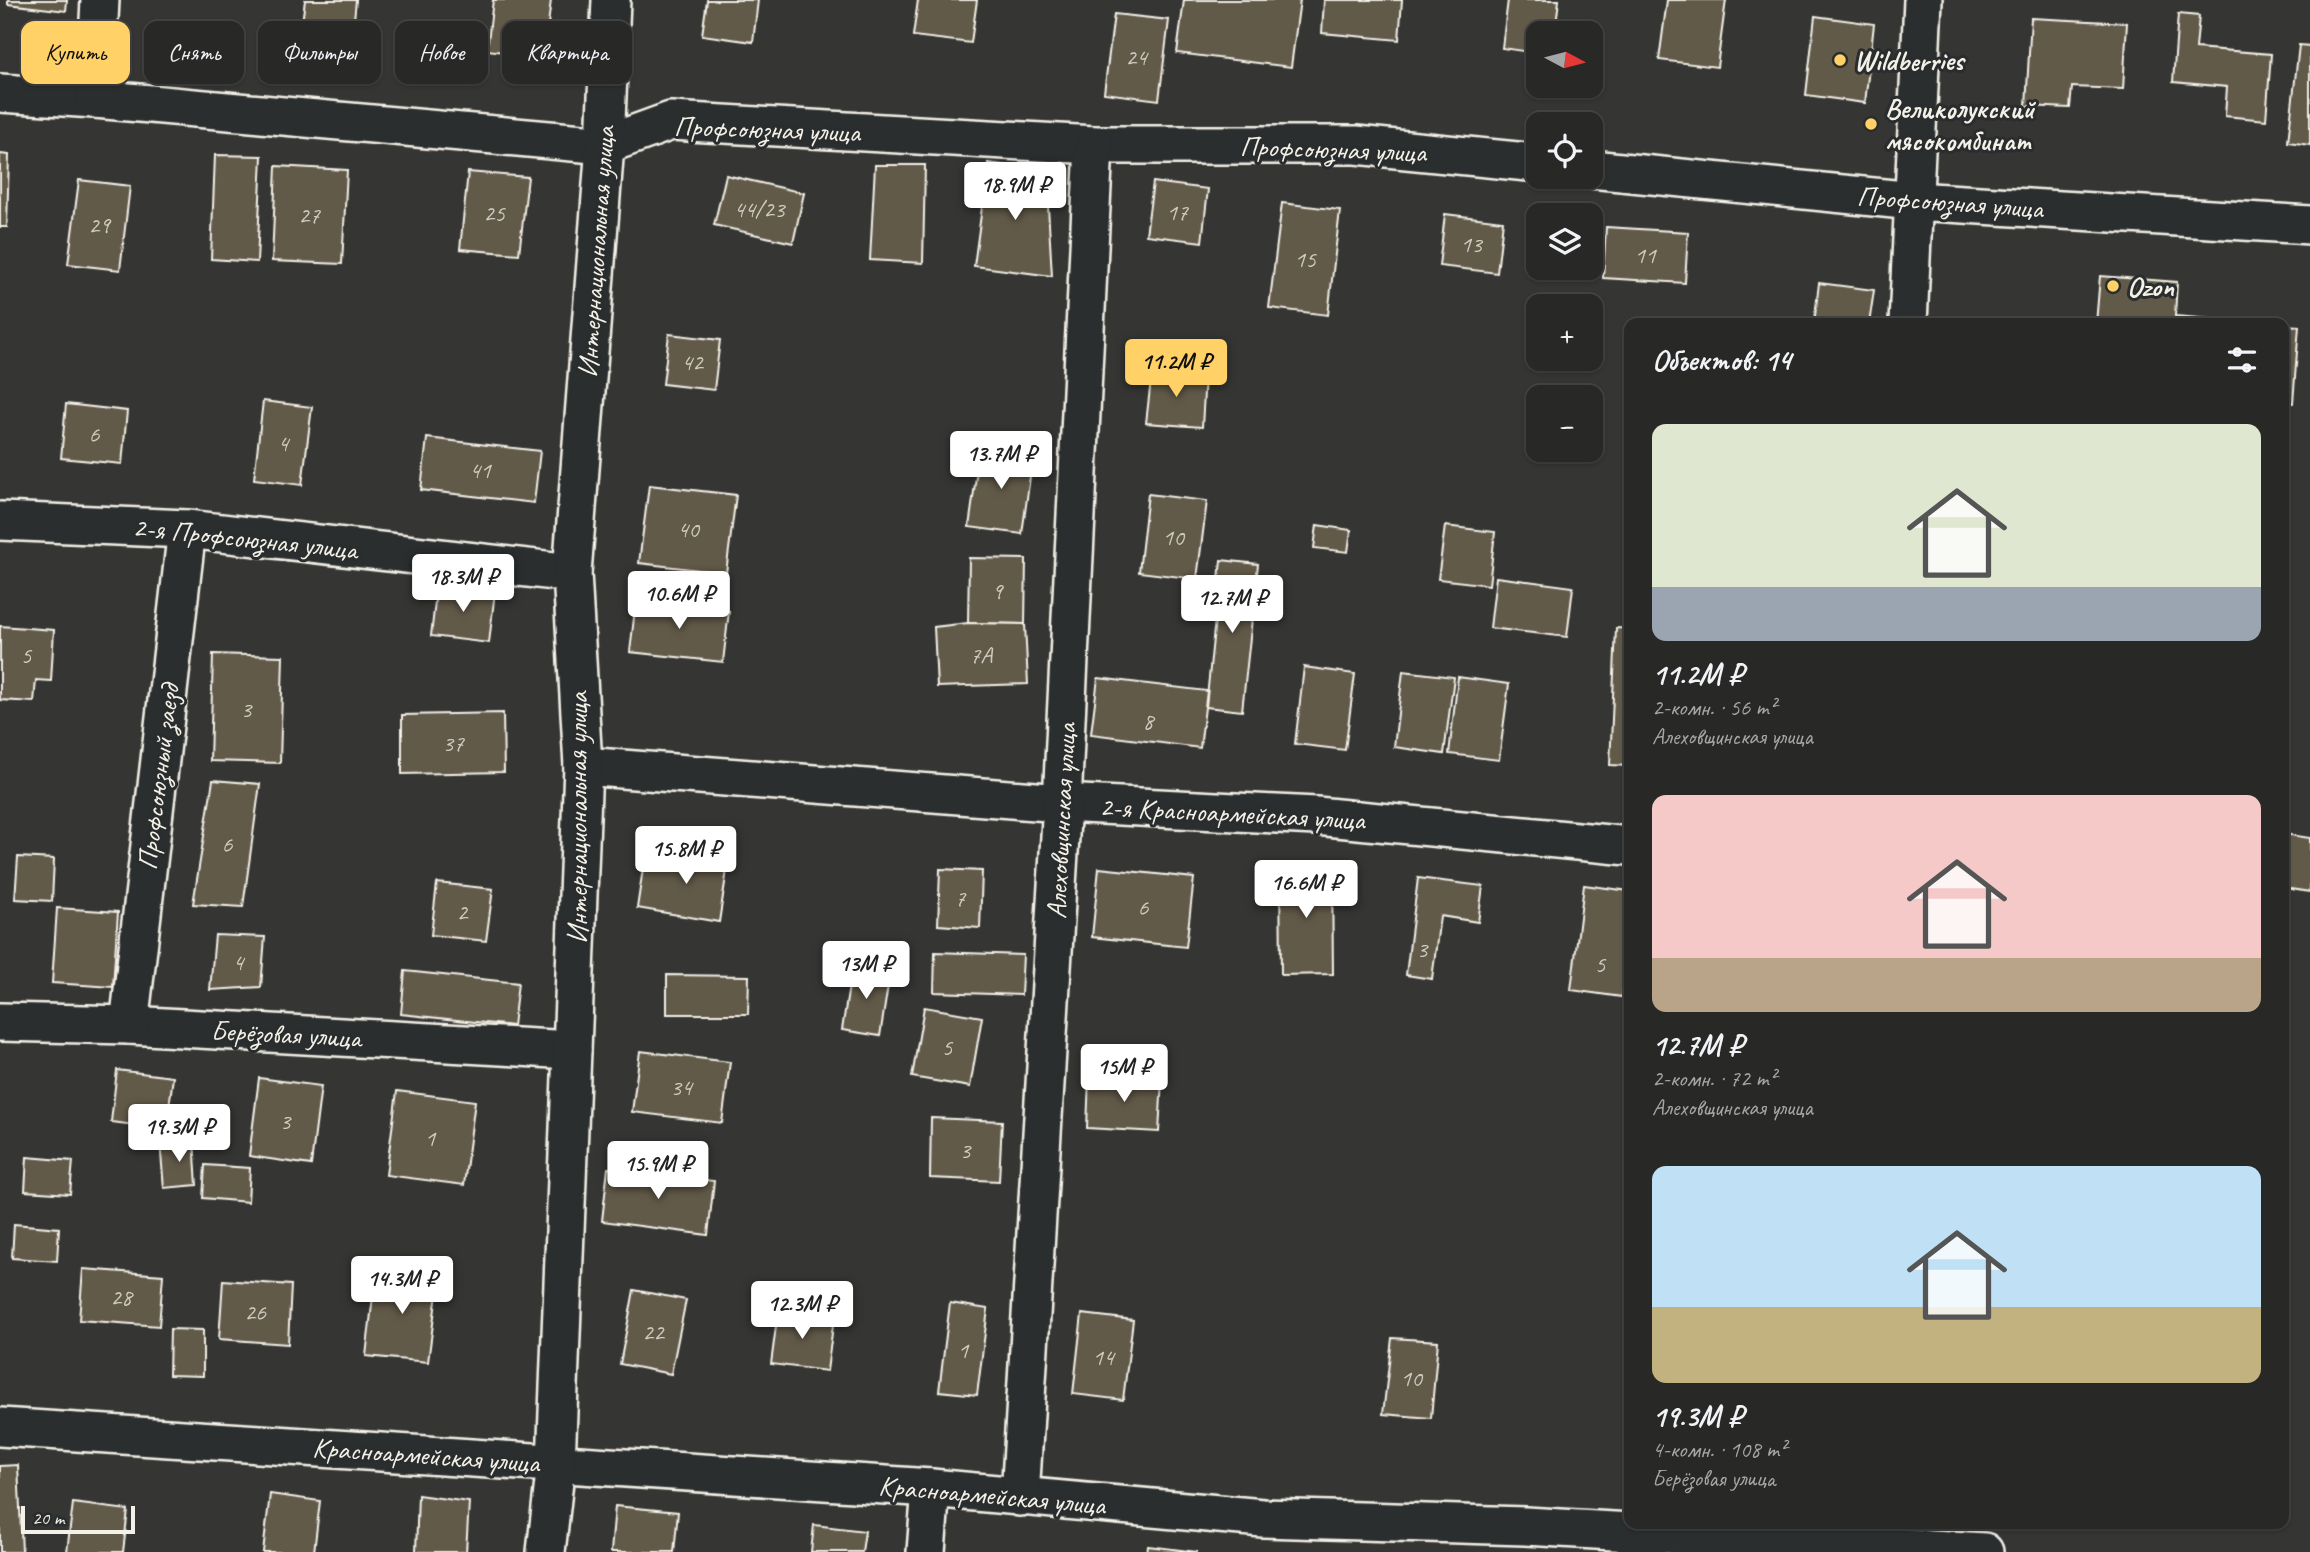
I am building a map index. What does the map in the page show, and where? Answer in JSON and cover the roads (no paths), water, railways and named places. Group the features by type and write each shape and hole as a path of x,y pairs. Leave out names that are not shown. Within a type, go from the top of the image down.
{"street":[{"path":"95,99 100,0"},
{"name":"Интернациональная улица","path":"546,1552 556,1464 583,766 572,573 605,145 611,0"},
{"path":"1908,318 1923,0"},
{"name":"Профсоюзная улица","path":"0,93 95,99 605,145 671,121 1094,145 1356,145 1526,162"},
{"name":"Алеховщинская улица","path":"1020,1497 1062,803 1094,145"},
{"name":"Профсоюзная улица","path":"1603,170 1914,201 2310,225"},
{"name":"2-я Профсоюзная улица","path":"0,520 187,529 572,573"},
{"name":"Профсоюзный заезд","path":"129,1025 187,529"},
{"name":"2-я Красноармейская улица","path":"583,766 1062,803 1316,816 1624,846"},
{"name":"Берёзовая улица","path":"0,1022 129,1025 572,1050"},
{"name":"Красноармейская улица","path":"0,1427 931,1488 1523,1539 1901,1541 1984,1552"},
{"path":"926,1552 931,1488"}],"place":[{"name":"Wildberries","path":"1840,60"},
{"name":"Великолукский мясокомбинат","path":"1871,124"},
{"name":"Ozon","path":"2113,286"}]}
